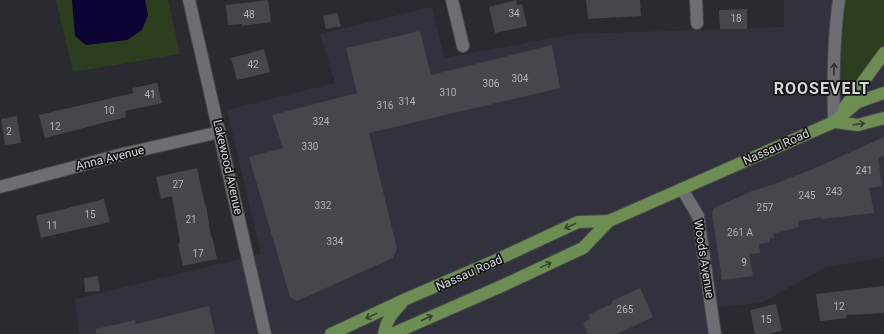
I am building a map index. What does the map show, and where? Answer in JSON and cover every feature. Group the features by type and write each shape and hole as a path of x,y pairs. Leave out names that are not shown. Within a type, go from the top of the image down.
{"main road":[{"path":"884,53 834,122 858,125 884,118"},
{"name":"Nassau Road","path":"392,334 504,285 583,248 609,221 834,122 858,102 884,93"},
{"name":"Nassau Road","path":"331,334 406,299 485,266 578,222 609,221"},
{"path":"384,334 385,324 393,312 406,299"}],"street":[{"name":"Lakewood Avenue","path":"189,0 265,334"},
{"path":"452,0 463,46"},
{"path":"696,0 697,23"},
{"path":"834,122 833,86 836,21 839,0"},
{"name":"Anna Avenue","path":"0,187 124,154 220,132"},
{"name":"Woods Avenue","path":"682,188 698,216 716,334"}],"shaded area":[{"path":"72,0 145,0 148,15 142,30 127,40 86,45 75,36"},
{"path":"784,0 884,0 884,257 826,267 761,303 709,308 713,334 79,334 75,299 261,254 227,110 335,83 320,34 432,7 444,58 575,34 784,27"}],"green space":[{"path":"56,0 168,0 180,54 73,72"},
{"path":"842,0 884,0 884,43 852,87 840,82"}],"building":[{"path":"268,0 271,22 242,26 242,24 228,25 226,5"},
{"path":"516,0 517,5 522,4 527,26 495,33 489,7"},
{"path":"586,0 640,0 641,16 588,19"},
{"path":"747,9 747,29 720,29 719,10"},
{"path":"337,13 341,26 326,29 323,16"},
{"path":"420,31 431,75 552,45 560,88 369,133 397,249 393,258 297,301 290,297 249,157 283,148 272,115 357,93 346,48"},
{"path":"264,49 270,72 237,80 231,58"},
{"path":"157,83 162,103 125,111 126,117 45,138 39,115 133,93 132,88"},
{"path":"17,116 21,143 5,145 1,119"},
{"path":"884,137 884,155 878,158 882,186 869,188 874,213 822,219 822,217 798,221 799,227 773,234 774,238 770,238 770,242 759,244 760,253 749,254 753,276 722,280 712,213 714,208 752,191 772,185 815,168"},
{"path":"197,168 217,259 183,266 178,244 180,243 172,196 161,199 156,177"},
{"path":"104,199 110,222 41,238 36,216"},
{"path":"98,276 100,291 85,292 84,278"},
{"path":"884,286 884,313 846,315 847,318 820,321 816,294"},
{"path":"640,288 653,317 617,334 588,334 583,323 590,319 588,315 613,303 612,301"},
{"path":"776,304 782,331 768,334 755,334 750,310"},
{"path":"209,306 215,334 96,334 96,329 135,320 136,324"}],"district":[{"name":"ROOSEVELT","path":"822,88"}]}
